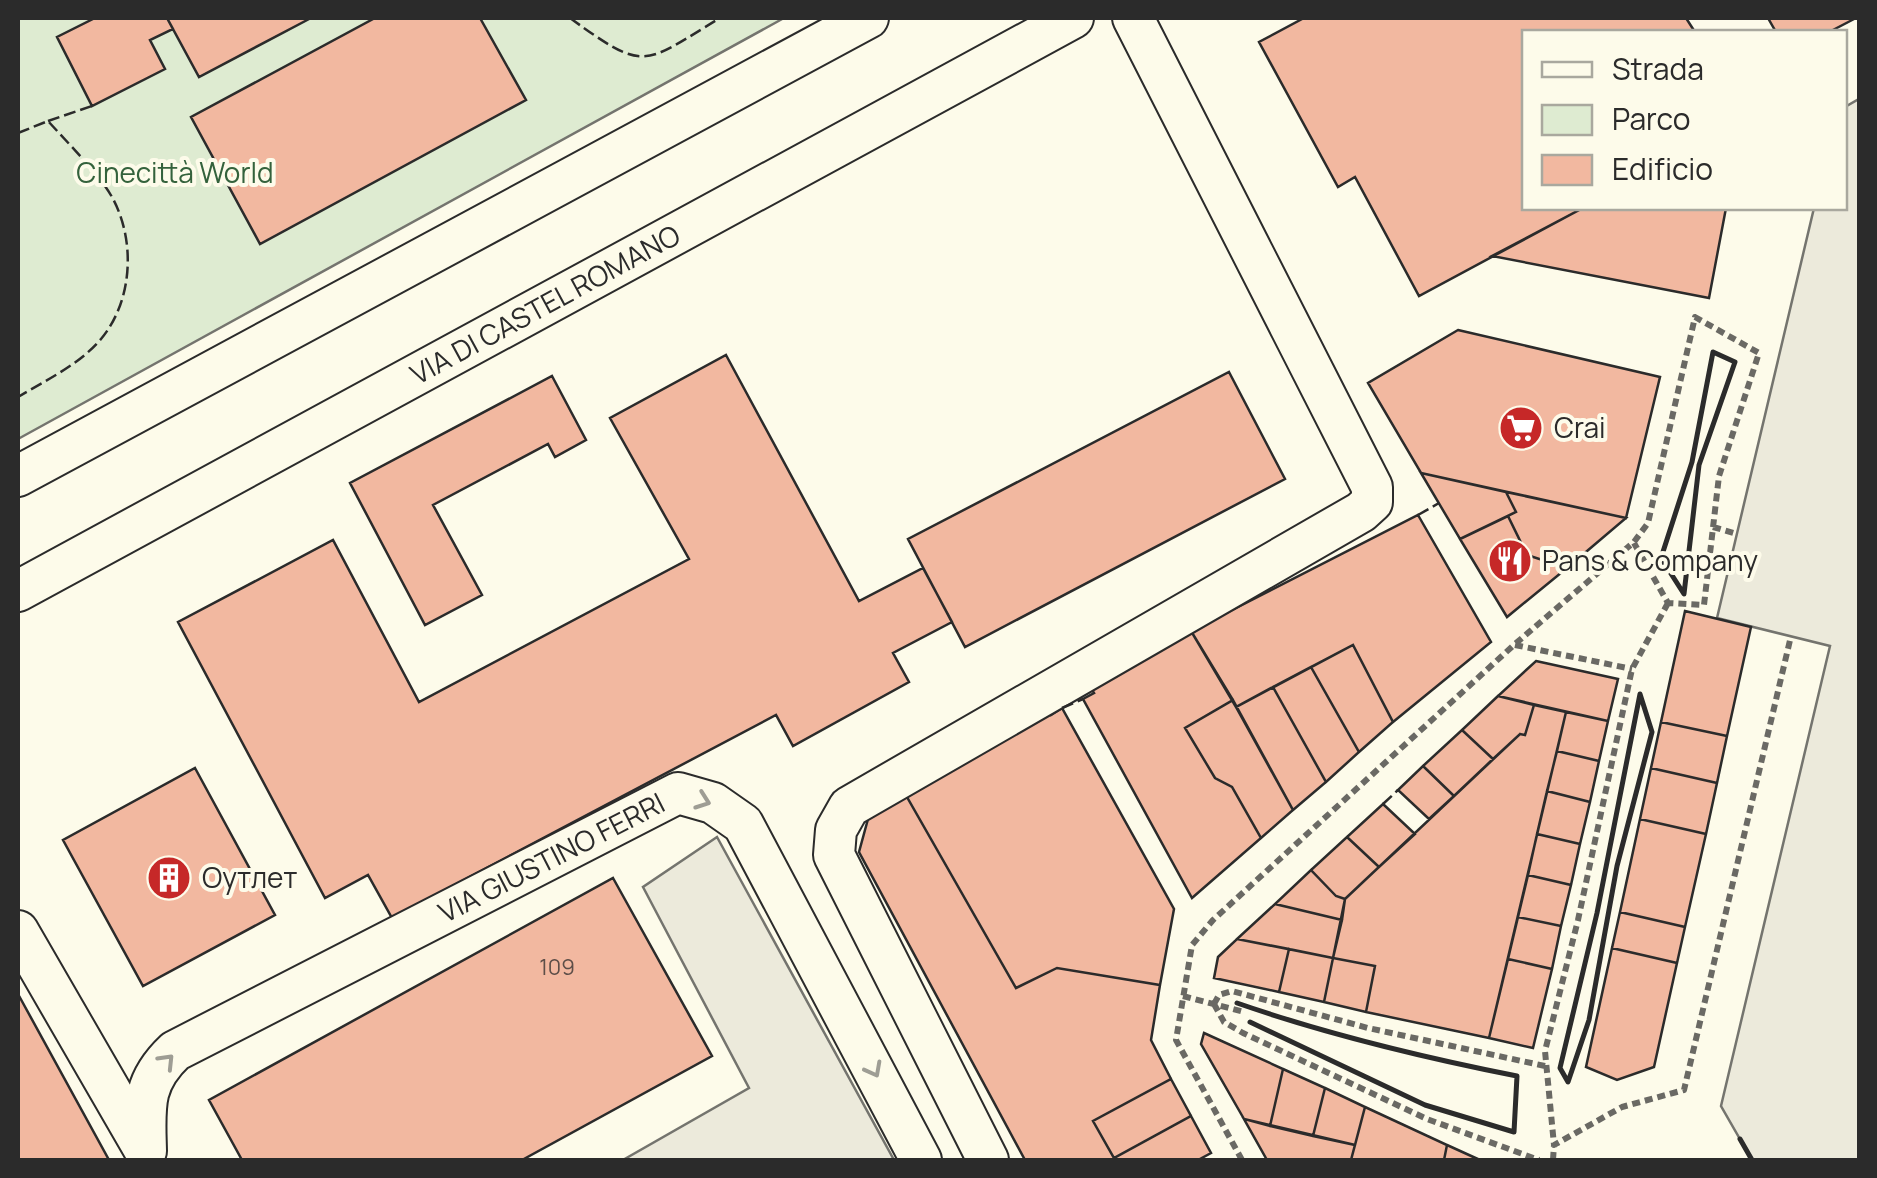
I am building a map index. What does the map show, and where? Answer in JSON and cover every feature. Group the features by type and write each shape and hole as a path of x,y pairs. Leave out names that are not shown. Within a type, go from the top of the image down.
{"street":[{"path":"18,476 868,18"},
{"name":"VIA DI CASTEL ROMANO","path":"18,591 1073,18"},
{"path":"988,1160 834,855 836,830 849,807 1361,512 1372,502 1372,487 1133,18"},
{"name":"VIA GIUSTINO FERRI","path":"149,1156 145,1097 159,1066 175,1051 678,793 713,803 743,824 921,1160"},
{"path":"18,930 149,1156"}],"path":[{"path":"1242,1160 1176,1040 1192,945 1213,920 1515,644 1634,542 1648,523 1696,317 1759,353 1720,476 1704,605 1668,602"},
{"path":"1713,528 1737,534"},
{"path":"1634,542 1668,602"},
{"path":"1553,1160 1545,1052 1632,669 1668,602"},
{"path":"1554,1146 1622,1107 1684,1090 1791,636"},
{"path":"1515,644 1632,669"},
{"path":"1214,1004 1219,996 1232,991 1368,1028 1545,1066"},
{"path":"1183,996 1244,1012"},
{"path":"1214,1004 1224,1022 1243,1033 1426,1119 1539,1160"}],"green space":[{"name":"Cinecittà World","path":"18,18 784,18 18,439"}],"shaded area":[{"path":"1859,99 1859,1160 1752,1160 1721,1106 1830,646 1717,618 1814,210 1847,210 1847,106"},
{"path":"717,837 894,1160 623,1160 749,1088 643,887"}],"building":[{"path":"95,18 167,18 173,29 150,40 165,69 92,106 57,37"},
{"path":"167,18 311,18 199,77"},
{"path":"375,18 480,18 526,100 260,244 191,117"},
{"path":"1304,18 1686,18 1694,30 1522,30 1522,210 1579,210 1419,296 1355,177 1338,187 1259,42"},
{"path":"1768,18 1856,18 1833,30 1775,30"},
{"path":"1579,210 1726,210 1709,298 1492,256"},
{"name":"Crai","path":"1458,330 1660,377 1626,518 1421,473 1368,383"},
{"path":"726,355 859,601 923,568 952,622 893,653 909,682 793,746 776,715 392,918 368,875 325,898 178,622 333,540 419,702 689,559 610,418"},
{"path":"1229,372 1285,479 965,647 908,539"},
{"path":"552,376 586,440 555,457 548,444 433,505 482,595 425,625 350,483"},
{"path":"1421,473 1506,492 1516,512 1460,539"},
{"path":"1506,492 1626,518 1567,568 1527,555 1508,516 1516,512"},
{"path":"1418,515 1491,642 1393,722 1353,645 1236,707 1191,631"},
{"name":"Pans & Company","path":"1508,516 1527,555 1567,568 1507,617 1460,539"},
{"path":"1685,611 1751,627 1727,736 1661,722"},
{"path":"1191,631 1233,700 1185,728 1215,778 1232,787 1261,838 1192,898 1083,699 1094,693 1088,684"},
{"path":"1353,645 1393,722 1359,752 1311,667"},
{"path":"1536,661 1618,679 1608,721 1498,696"},
{"path":"1311,667 1359,752 1326,782 1273,687"},
{"path":"1273,687 1326,782 1293,810 1236,707"},
{"path":"1498,696 1534,705 1525,735 1520,734 1493,759 1462,730"},
{"path":"1233,700 1293,810 1261,838 1232,787 1215,778 1185,728"},
{"path":"1044,703 1051,715 1062,708 1174,909 1160,985 1057,968 1016,988 899,783"},
{"path":"1534,705 1566,712 1489,1038 1366,1012 1375,966 1333,958 1345,899 1520,734 1525,735"},
{"path":"1566,712 1608,721 1599,761 1557,751"},
{"path":"1661,722 1727,736 1717,783 1651,768"},
{"path":"1462,730 1493,759 1454,796 1423,766"},
{"path":"1557,751 1599,761 1590,802 1547,791"},
{"path":"1423,766 1454,796 1429,819 1398,790"},
{"name":"Оутлет","path":"195,768 275,915 143,986 63,840"},
{"path":"1651,768 1717,783 1706,834 1640,819"},
{"path":"899,783 1016,988 1057,968 1160,985 1151,1040 1171,1079 1093,1121 1115,1160 1025,1160 859,852 874,797"},
{"path":"1547,791 1590,802 1580,844 1537,834"},
{"path":"1383,804 1415,834 1379,867 1347,837"},
{"path":"1640,819 1706,834 1685,927 1620,912"},
{"path":"1537,834 1580,844 1571,885 1528,875"},
{"path":"1347,837 1379,867 1345,899 1336,896 1311,870"},
{"path":"1311,870 1336,896 1345,899 1342,920 1275,904"},
{"path":"1528,875 1571,885 1561,926 1518,917"},
{"path":"613,878 712,1056 522,1160 242,1160 209,1100"},
{"path":"1275,904 1342,920 1333,958 1237,939"},
{"path":"1620,912 1685,927 1677,963 1612,948"},
{"path":"1518,917 1561,926 1552,969 1508,959"},
{"path":"1237,939 1289,949 1279,992 1214,978 1218,957"},
{"path":"1612,948 1677,963 1654,1067 1617,1080 1586,1067"},
{"path":"1289,949 1333,958 1324,1002 1279,992"},
{"path":"1333,958 1375,966 1366,1012 1324,1002"},
{"path":"1508,959 1552,969 1533,1048 1489,1038"},
{"path":"18,994 109,1160 18,1160"},
{"path":"1204,1033 1283,1069 1270,1126 1244,1119 1201,1044"},
{"path":"1283,1069 1325,1088 1313,1136 1270,1126"},
{"path":"1171,1079 1191,1116 1114,1158 1093,1121"},
{"path":"1325,1088 1365,1107 1355,1145 1313,1136"},
{"path":"1365,1107 1447,1145 1444,1160 1351,1160"},
{"path":"1191,1116 1211,1153 1198,1160 1115,1160 1114,1158"},
{"path":"1244,1119 1355,1145 1351,1160 1267,1160"},
{"path":"1447,1145 1480,1160 1444,1160"}],"fence":[{"path":"570,18 615,48 644,56 674,46 720,18"},
{"path":"48,121 92,106"},
{"path":"18,133 48,121 92,169 115,203 127,242 128,263 121,303 101,339 72,364 18,397"},
{"path":"1418,515 1439,503"},
{"path":"1062,708 1083,699"},
{"path":"1383,804 1398,790"}],"wall":[{"path":"1713,352 1735,362 1699,465 1684,594 1661,558 1692,462 1713,352"},
{"path":"1640,694 1652,732 1617,866 1589,1020 1568,1082 1560,1068 1597,913 1640,694"},
{"path":"1237,1003 1376,1044 1517,1076 1514,1132 1425,1105 1250,1022"},
{"path":"1740,1139 1752,1160"}],"place":[{"name":"Crai","path":"1521,428"},
{"name":"Pans & Company","path":"1510,561"},
{"name":"Оутлет","path":"169,878"}]}
